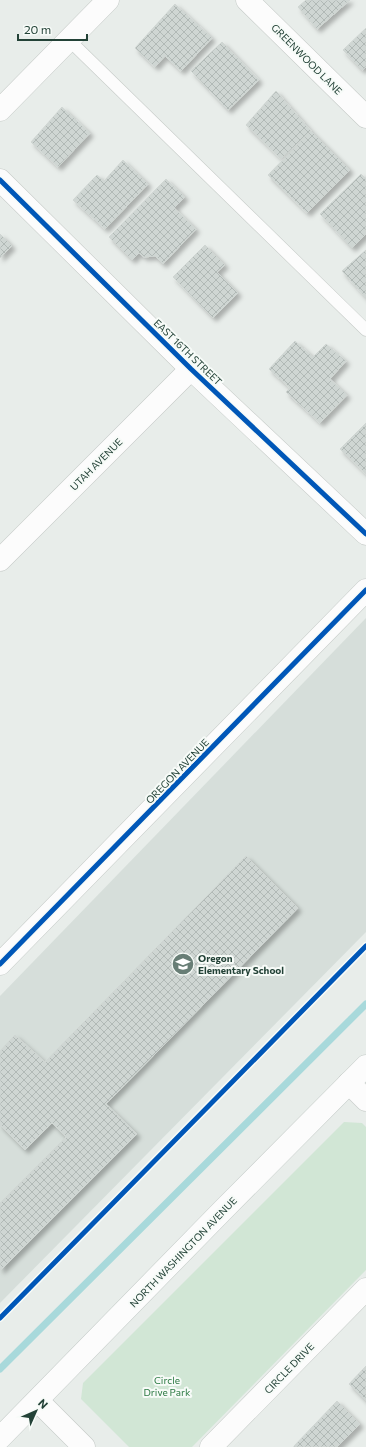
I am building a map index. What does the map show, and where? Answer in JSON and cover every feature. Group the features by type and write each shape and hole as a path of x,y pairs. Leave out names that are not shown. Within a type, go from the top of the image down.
{"street":[{"path":"0,110 108,0"},
{"name":"GREENWOOD LANE","path":"247,0 366,117"},
{"name":"EAST 16TH STREET","path":"0,180 191,369 366,534"},
{"name":"UTAH AVENUE","path":"0,560 191,369"},
{"name":"OREGON AVENUE","path":"0,964 366,590"},
{"name":"NORTH WASHINGTON AVENUE","path":"0,1438 366,1066"},
{"path":"349,1083 366,1100"},
{"name":"CIRCLE DRIVE","path":"211,1447 366,1289"},
{"path":"38,1401 84,1447"}],"lane":[{"path":"69,40 366,330"}],"shaded area":[{"name":"Oregon Elementary School","path":"366,618 366,932 0,1303 0,996"}],"green space":[{"name":"Circle Drive Park","path":"344,1122 362,1123 366,1127 366,1270 192,1447 129,1447 81,1399 83,1383"}],"building":[{"path":"306,0 350,0 317,29 298,7"},
{"path":"175,4 212,38 181,71 165,56 155,67 135,48"},
{"path":"366,28 366,67 362,70 343,50"},
{"path":"222,42 259,80 228,110 191,71"},
{"path":"276,91 311,131 281,159 246,125"},
{"path":"62,107 90,133 58,167 31,142"},
{"path":"311,131 350,170 307,213 268,175"},
{"path":"123,160 148,184 105,229 73,200 97,175 104,181"},
{"path":"361,174 366,179 366,234 352,248 320,214"},
{"path":"166,179 185,197 174,208 196,229 163,264 155,256 144,257 139,253 132,260 109,237"},
{"path":"0,234 12,246 0,258"},
{"path":"205,245 225,265 217,272 238,293 213,318 173,277"},
{"path":"366,250 366,298 342,271"},
{"path":"295,341 313,357 326,344 346,361 330,379 347,395 320,423 286,392 290,388 269,369"},
{"path":"366,423 366,474 340,449"},
{"path":"246,856 298,908 106,1104 137,1134 1,1270 0,1203 66,1137 52,1123 25,1150 0,1125 0,1051 15,1035 45,1062"},
{"path":"366,1366 366,1401 349,1384"},
{"path":"337,1401 360,1424 337,1447 294,1447 294,1446"}],"waterway":[{"path":"0,1369 366,1004"}],"cycle path":[{"path":"0,180 191,369 366,534"},
{"path":"0,964 366,590"},
{"path":"0,1318 366,946"}],"place":[{"name":"Oregon Elementary School","path":"183,964"}]}
